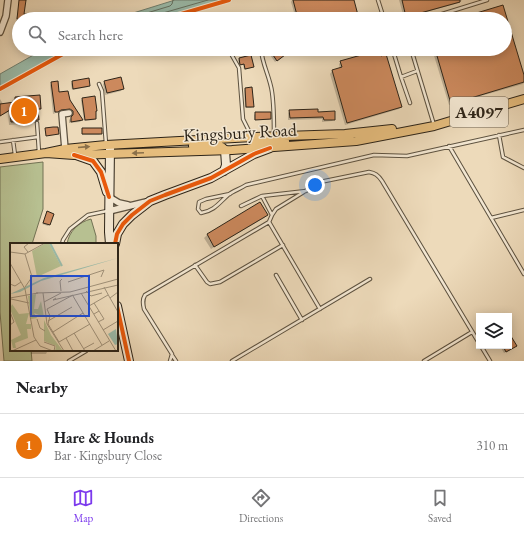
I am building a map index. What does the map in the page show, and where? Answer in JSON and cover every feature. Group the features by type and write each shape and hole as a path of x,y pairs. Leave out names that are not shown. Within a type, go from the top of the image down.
{"main road":[{"name":"Kingsbury Road","path":"43,154 74,155 240,150 356,141 434,126 524,99"},
{"name":"Kingsbury Road","path":"0,159 43,154 65,149 108,145 274,136 346,134 434,126"},
{"path":"253,137 254,143 326,139 356,141"},
{"path":"240,150 253,137"},
{"path":"149,142 169,146 216,145 221,146 225,150"}],"street":[{"path":"0,32 6,16 8,0"},
{"path":"65,149 62,114 69,113"},
{"path":"108,145 110,154 110,243"},
{"path":"109,211 150,201 170,192 211,178 254,154 270,148"},
{"path":"224,171 226,165 225,150"},
{"path":"74,155 93,161 100,172 109,197 119,203 131,206"},
{"path":"116,243 117,234 123,224 150,201"},
{"path":"118,311 129,361"}],"lane":[{"path":"378,0 382,12"},
{"path":"447,12 487,0"},
{"path":"232,56 239,68 243,119 253,137"},
{"path":"261,56 272,91 274,136"},
{"path":"395,56 410,103"},
{"path":"412,56 434,126"},
{"path":"401,77 417,71"},
{"path":"99,84 102,91 108,145"},
{"path":"37,123 38,137 43,154"},
{"path":"230,194 208,212 201,213 198,209 199,202 230,194 246,186 374,155 407,156 524,130"},
{"path":"499,136 504,157 524,168"},
{"path":"0,142 38,137"},
{"path":"13,140 15,157"},
{"path":"449,146 523,269 524,274"},
{"path":"176,361 144,309 142,303 145,295 269,222 276,210 320,182 369,172 378,175 476,338"},
{"path":"241,206 262,196 308,190"},
{"path":"262,196 272,215"},
{"path":"491,218 524,210"},
{"path":"62,243 70,229 88,215 109,211"},
{"path":"269,222 320,309"},
{"path":"195,265 207,282 210,284 220,282 283,245"},
{"path":"276,275 302,320"},
{"path":"232,361 370,279"},
{"path":"424,361 472,332"},
{"path":"483,349 490,361"},
{"path":"69,361 86,351"},
{"path":"170,361 172,354"}],"shaded area":[{"path":"43,162 43,209 32,243 10,243 10,351 31,351 32,361 4,361 0,312 0,167"},
{"path":"91,219 96,236 96,243 67,243 72,231 82,222"}],"water":[{"path":"175,0 222,0 182,12 136,12"},
{"path":"32,56 55,56 0,87 0,74"}],"building":[{"path":"19,0 26,0 24,12 18,12"},
{"path":"293,0 354,0 357,12 296,12"},
{"path":"402,0 460,0 460,2 424,12 405,12"},
{"path":"503,5 505,12 480,12"},
{"path":"512,35 524,75 524,82 451,104 437,56 512,56"},
{"path":"251,56 254,67 245,69 244,64 240,65 239,58"},
{"path":"274,56 284,56 277,61"},
{"path":"358,56 387,56 402,107 347,123 332,70 342,67 340,61"},
{"path":"121,77 124,89 107,93 104,81"},
{"path":"89,78 90,86 73,89 72,81"},
{"path":"58,81 59,92 68,91 70,100 83,120 71,122 73,111 70,109 55,112 51,82"},
{"path":"252,87 254,107 246,107 245,88"},
{"path":"40,95 41,109 38,109 39,120 11,122 10,110 0,116 0,104 15,102 15,97"},
{"path":"95,96 97,111 96,119 85,120 82,98"},
{"path":"318,109 318,112 335,111 335,120 324,120 323,117 290,118 289,110"},
{"path":"255,112 271,112 271,119 255,120"},
{"path":"58,127 59,134 46,136 45,128"},
{"path":"82,128 102,128 102,134 82,134"},
{"path":"260,202 268,215 214,247 207,234"},
{"path":"47,211 54,214 50,225 43,223"},
{"path":"512,338 517,346 512,349"},
{"path":"504,349 512,349 506,352"}],"cycle path":[{"path":"188,12 229,0"},
{"path":"0,89 59,56"},
{"path":"115,243 117,234 123,224 150,201 211,178 254,154 270,148"},
{"path":"74,155 93,161 101,172 109,197"},
{"path":"118,311 129,361"}],"place":[{"name":"Hare & Hounds","path":"24,111"}]}
